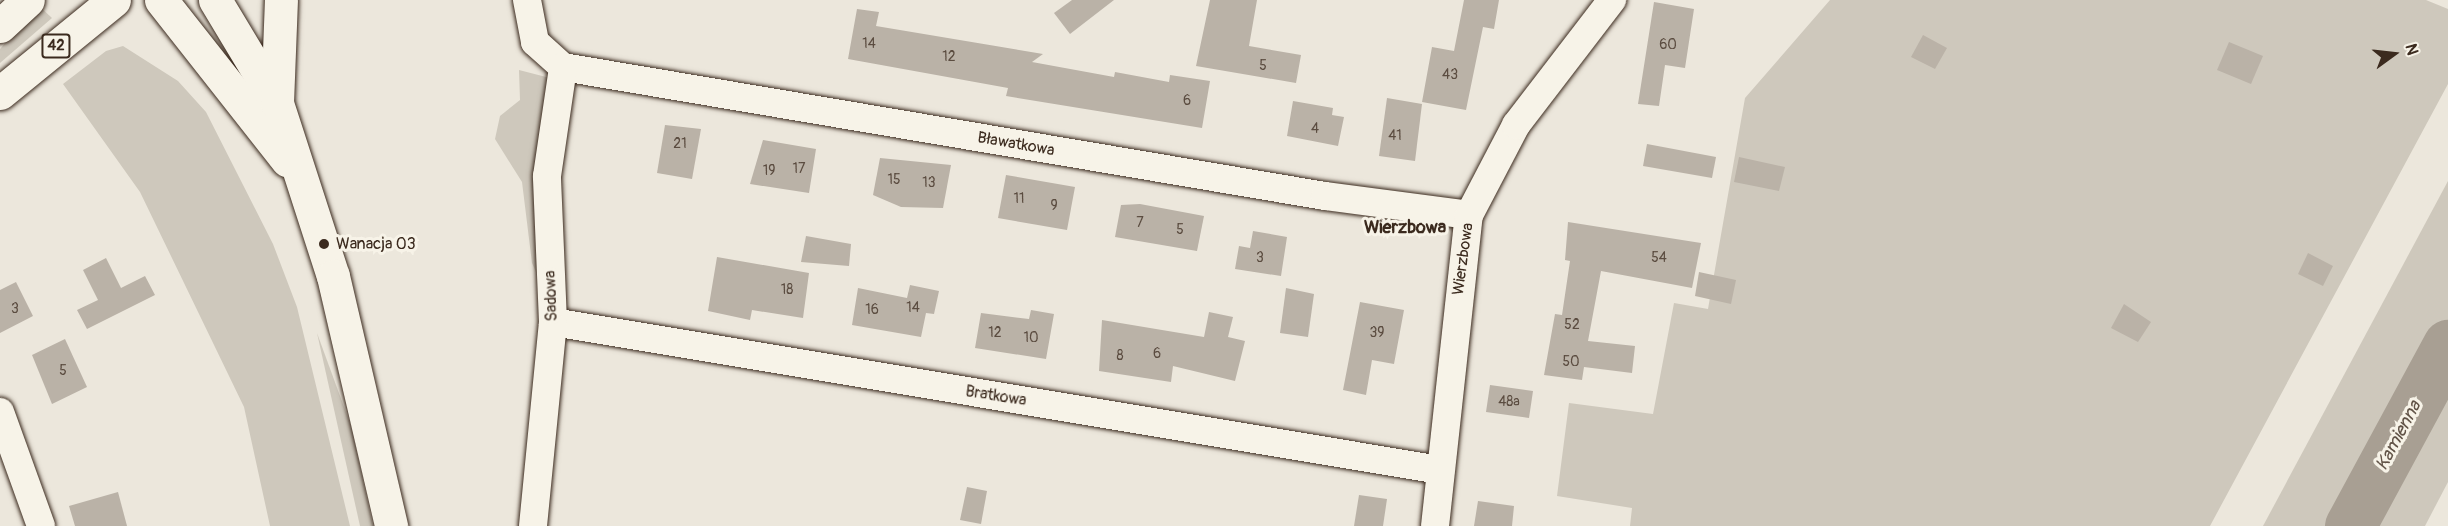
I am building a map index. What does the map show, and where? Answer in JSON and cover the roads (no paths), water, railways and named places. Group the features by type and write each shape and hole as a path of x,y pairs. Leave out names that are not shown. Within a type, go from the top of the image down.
{"main road":[{"path":"0,27 28,0"},
{"name":"42","path":"0,93 114,0"},
{"path":"160,0 297,173"},
{"path":"214,0 277,103 297,173 333,276 391,526"},
{"path":"277,103 281,0"}],"street":[{"path":"527,0 535,42 563,67"},
{"name":"Wierzbowa","path":"1435,526 1469,215 1516,125 1612,0"},
{"name":"Bławatkowa","path":"563,67 1325,196 1469,215"},
{"name":"Sadowa","path":"532,526 553,322 547,176 563,67"},
{"name":"Bratkowa","path":"553,322 1440,470"},
{"path":"0,412 41,526"}],"waterway":[{"name":"Kamienna","path":"2350,526 2448,345"}],"place":[{"name":"Wanacja 03","path":"324,244"}],"district":[{"name":"Wierzbowa","path":"1405,228"}]}
